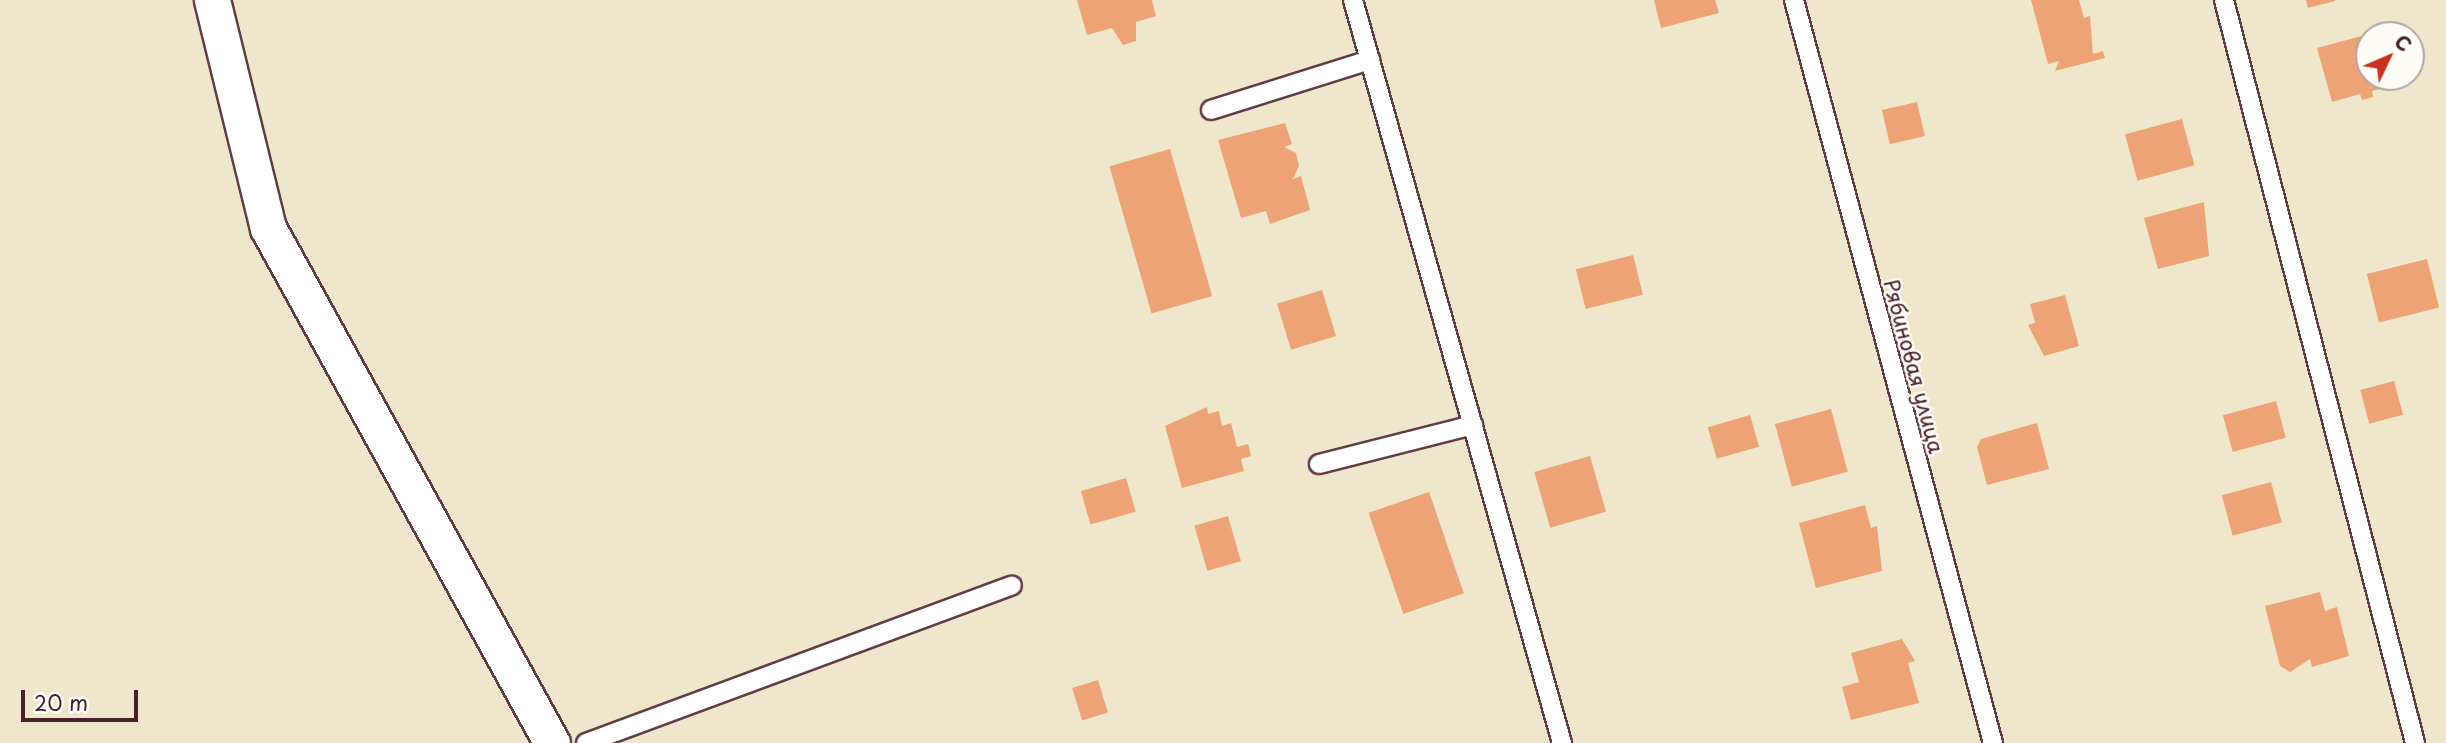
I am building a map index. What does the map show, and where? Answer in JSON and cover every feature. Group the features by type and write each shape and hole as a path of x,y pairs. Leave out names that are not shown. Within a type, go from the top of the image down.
{"street":[{"path":"212,0 268,228 552,743"}],"lane":[{"path":"1353,0 1562,743"},
{"name":"Рябиновая улица","path":"1794,0 1993,743"},
{"path":"2224,0 2415,743"},
{"path":"1211,110 1370,60"},
{"path":"1319,464 1473,425"},
{"path":"586,743 1013,586"}],"building":[{"path":"1077,0 1152,0 1156,16 1136,22 1136,41 1123,45 1112,28 1087,35"},
{"path":"1654,0 1715,0 1719,13 1661,28"},
{"path":"2031,0 2079,0 2084,18 2090,16 2093,54 2103,51 2105,58 2055,71 2059,61 2048,64"},
{"path":"2306,0 2335,0 2335,1 2308,8"},
{"path":"2355,38 2355,91 2372,91 2373,97 2362,100 2360,94 2332,102 2317,48"},
{"path":"1917,102 1925,136 1890,144 1882,110"},
{"path":"2182,119 2194,165 2137,181 2125,134"},
{"path":"1285,123 1292,144 1284,147 1296,153 1299,166 1293,179 1301,176 1310,210 1270,224 1266,211 1241,218 1218,140"},
{"path":"1170,149 1212,296 1152,313 1109,166"},
{"path":"2204,202 2209,256 2158,269 2144,218"},
{"path":"1633,255 1643,295 1586,309 1576,269"},
{"path":"2427,259 2439,308 2379,323 2367,274"},
{"path":"1322,290 1336,336 1291,350 1277,304"},
{"path":"2065,295 2079,346 2044,356 2028,325 2035,323 2030,304"},
{"path":"2394,381 2403,415 2369,424 2360,390"},
{"path":"2276,401 2286,438 2233,452 2223,415"},
{"path":"1207,407 1208,414 1219,411 1222,426 1231,423 1237,447 1248,444 1251,456 1241,459 1244,471 1182,488 1165,426"},
{"path":"1831,409 1848,472 1792,487 1775,424"},
{"path":"1750,415 1759,447 1717,459 1708,427"},
{"path":"2037,423 2049,469 1987,485 1977,447 1981,439"},
{"path":"1590,456 1606,512 1550,528 1534,472"},
{"path":"1126,478 1136,512 1090,525 1081,491"},
{"path":"2271,482 2282,523 2233,536 2222,495"},
{"path":"1429,492 1464,593 1403,614 1368,513"},
{"path":"1865,505 1871,528 1877,526 1882,571 1816,588 1799,523"},
{"path":"1228,516 1241,561 1207,571 1194,526"},
{"path":"2320,592 2325,611 2337,607 2349,656 2312,667 2310,659 2290,672 2280,666 2265,606"},
{"path":"1902,639 1915,661 1908,663 1919,703 1851,720 1842,687 1859,682 1851,653"},
{"path":"1098,680 1108,713 1082,720 1072,688"}]}
